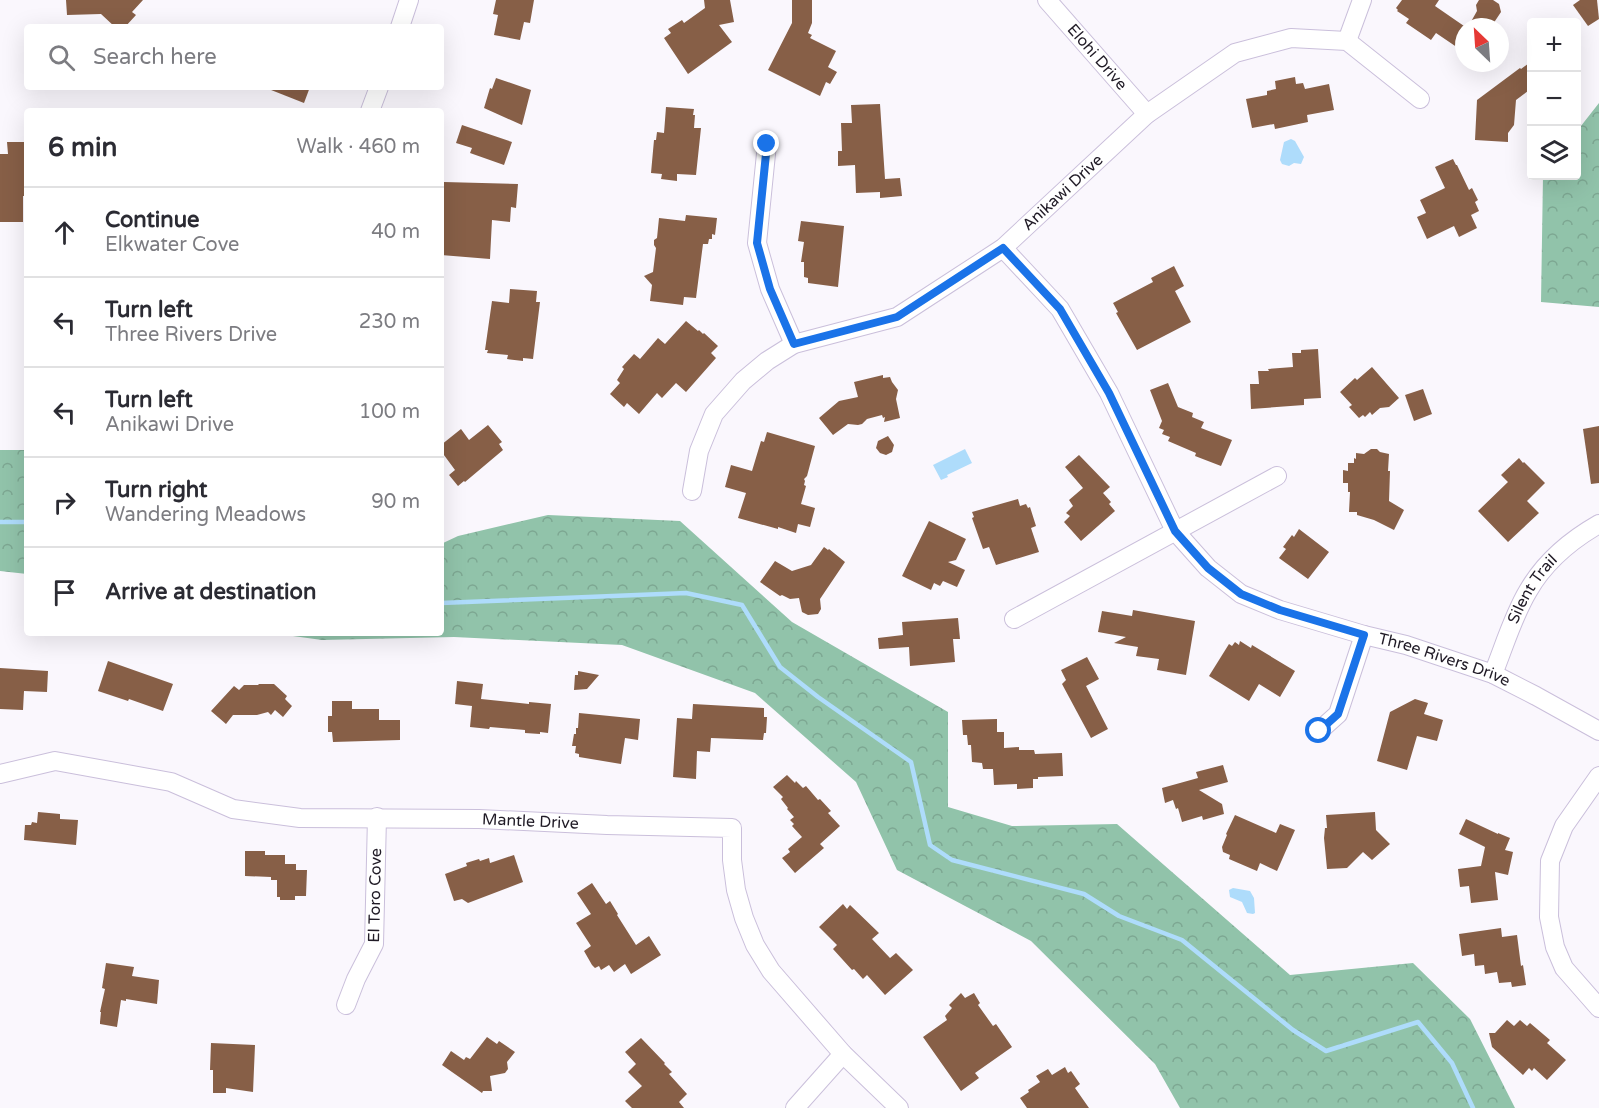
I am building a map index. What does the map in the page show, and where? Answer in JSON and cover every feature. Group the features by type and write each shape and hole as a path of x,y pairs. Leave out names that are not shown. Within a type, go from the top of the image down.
{"street":[{"path":"401,24 409,0"},
{"name":"Elohi Drive","path":"1047,0 1147,114"},
{"path":"1362,0 1347,41 1420,99"},
{"name":"Anikawi Drive","path":"692,491 699,451 714,414 743,381 767,361 794,344 897,317 1003,248 1147,114 1235,53 1291,38 1347,41"},
{"path":"371,108 378,90"},
{"path":"767,144 757,243 770,289 794,344"},
{"name":"Three Rivers Drive","path":"1003,248 1060,309 1109,393 1175,531 1208,568 1241,594 1280,610 1406,645 1493,674 1599,731"},
{"path":"1014,619 1277,476"},
{"name":"Silent Trail","path":"1493,674 1528,591 1547,565 1571,542 1599,524"},
{"path":"1319,731 1338,714 1364,635"},
{"name":"Mantle Drive","path":"0,774 55,761 171,782 233,809 300,818 479,819 732,828 732,860 736,890 755,945 784,987 843,1054 899,1108"},
{"path":"1599,776 1564,826 1550,861 1549,917 1555,947 1564,968 1599,1008"},
{"name":"El Toro Cove","path":"346,1005 374,944 377,818"},
{"path":"795,1108 843,1054"}],"green space":[{"path":"1599,103 1599,307 1541,302 1543,180 1581,180 1581,126"},
{"path":"0,450 24,450 24,574 0,571"},
{"path":"548,515 680,521 792,622 948,712 948,807 1012,826 1117,824 1290,975 1413,963 1470,1019 1515,1108 1180,1108 1155,1064 1031,941 897,870 856,782 755,693 622,645 454,637 322,640 293,636 444,636 444,543 458,536"}],"water":[{"path":"1291,139 1295,141 1304,157 1301,164 1294,163 1289,166 1282,164 1280,160 1284,142"},
{"path":"965,449 972,463 941,480 933,465"},
{"path":"1233,888 1250,891 1254,898 1255,913 1247,913 1242,902 1230,897 1229,890"}],"building":[{"path":"66,0 143,0 132,12 136,15 128,24 112,24 101,14 67,15"},
{"path":"496,0 534,0 530,23 524,22 520,40 494,35 498,15 493,14"},
{"path":"704,0 730,0 734,22 719,25 732,42 688,74 664,38 671,33 668,29 682,20 684,23 705,8"},
{"path":"792,0 812,0 812,23 808,33 812,35 810,38 836,51 828,67 837,72 830,84 826,82 820,96 768,70 792,23"},
{"path":"1402,0 1439,0 1435,6 1455,20 1455,46 1436,33 1431,40 1406,23 1409,19 1396,8"},
{"path":"1479,0 1493,0 1499,4 1501,12 1497,18 1473,18 1477,11 1476,5"},
{"path":"1580,0 1597,0 1599,19 1588,26 1573,5"},
{"path":"1527,65 1527,92 1516,100 1514,125 1508,133 1508,142 1475,140 1477,100"},
{"path":"1295,77 1296,84 1303,83 1305,89 1329,84 1334,110 1307,115 1308,122 1275,129 1274,124 1252,128 1246,99 1267,95 1267,91 1276,89 1275,81"},
{"path":"496,78 531,90 522,125 484,108 490,88 492,89"},
{"path":"271,90 309,90 304,103"},
{"path":"880,104 885,179 900,178 902,196 880,198 880,192 856,193 855,165 838,166 838,151 842,151 841,123 852,123 851,105"},
{"path":"666,107 694,109 694,128 701,128 696,175 677,174 677,181 661,179 662,174 651,173 654,140 656,140 657,132 664,133"},
{"path":"462,125 512,142 504,165 470,153 472,148 456,143"},
{"path":"7,142 24,142 23,222 0,222 0,154 8,154"},
{"path":"1453,159 1469,190 1472,188 1478,200 1475,202 1479,211 1471,215 1477,228 1459,237 1454,226 1427,239 1417,217 1426,213 1420,200 1445,188 1435,167"},
{"path":"444,182 518,184 516,208 511,207 510,222 492,220 490,259 444,255"},
{"path":"686,215 717,218 715,235 712,234 712,239 709,239 708,244 703,244 696,298 684,297 683,305 650,301 652,285 644,276 653,272 656,248 654,240 657,238 659,218 685,221"},
{"path":"801,221 844,226 838,287 808,283 808,278 804,277 804,262 801,262 804,242 798,241"},
{"path":"1174,266 1184,286 1175,291 1191,322 1137,350 1116,313 1118,312 1113,303 1153,282 1151,278"},
{"path":"510,289 537,291 536,302 540,302 533,359 523,358 523,361 507,359 508,355 487,353 488,350 485,350 492,301 509,303"},
{"path":"686,321 718,346 711,353 716,358 686,392 676,383 662,398 657,393 639,414 627,403 624,407 610,394 620,383 617,380 624,369 622,367 634,354 640,359 658,338 665,344"},
{"path":"1318,349 1321,398 1304,399 1304,405 1251,409 1250,384 1259,384 1258,371 1293,367 1292,353"},
{"path":"1372,367 1399,398 1389,407 1380,408 1372,415 1370,412 1365,417 1363,415 1359,418 1349,407 1352,405 1340,392"},
{"path":"883,375 883,378 890,377 898,390 896,399 900,418 884,422 885,417 883,418 882,415 867,419 862,424 848,424 833,435 819,418 839,401 858,397 854,382"},
{"path":"1168,383 1178,407 1193,413 1192,417 1204,422 1201,428 1232,440 1221,466 1195,456 1196,453 1168,441 1170,437 1162,434 1164,430 1159,428 1162,421 1150,390"},
{"path":"1423,389 1432,414 1414,421 1405,395"},
{"path":"488,425 502,442 499,444 503,450 458,486 449,475 455,470 444,455 444,443 461,429 469,440"},
{"path":"1599,426 1599,483 1591,484 1583,429"},
{"path":"767,432 815,446 807,476 804,479 806,486 801,504 815,508 810,527 798,524 796,533 738,518 746,493 725,487 731,465 752,471 761,441 764,442"},
{"path":"888,436 894,445 892,452 886,455 880,453 876,448 878,441"},
{"path":"1371,449 1389,454 1389,501 1404,510 1394,530 1357,515 1357,512 1349,512 1350,492 1348,492 1348,483 1343,483 1343,470 1348,471 1348,463 1354,463 1356,453 1364,454"},
{"path":"1079,455 1110,487 1103,493 1115,511 1081,541 1064,522 1070,516 1066,513 1073,506 1069,500 1083,488 1065,467"},
{"path":"1519,458 1545,483 1527,501 1539,513 1508,542 1478,511 1508,482 1501,475"},
{"path":"1018,499 1020,506 1026,504 1028,508 1030,507 1036,526 1031,528 1039,552 996,565 989,547 983,549 972,512"},
{"path":"929,521 966,539 956,560 948,562 965,570 957,587 943,581 940,586 934,583 931,590 902,576"},
{"path":"1299,529 1329,552 1308,579 1279,558 1286,549 1283,547"},
{"path":"824,547 845,562 820,599 821,609 818,614 808,615 802,612 799,598 790,599 780,596 760,582 775,561 792,571 811,565"},
{"path":"1133,610 1195,621 1186,675 1157,670 1159,659 1136,656 1138,647 1114,643 1126,637 1098,632 1102,611 1132,616"},
{"path":"958,618 960,639 953,639 955,662 910,666 909,647 879,649 878,638 903,635 902,622"},
{"path":"1240,641 1251,648 1252,645 1295,671 1280,697 1259,684 1249,701 1209,676 1229,644 1232,646 1235,642 1239,645"},
{"path":"1087,657 1099,679 1086,686 1108,729 1091,738 1062,684 1066,680 1061,670"},
{"path":"108,661 173,684 163,711 98,691"},
{"path":"0,668 48,671 47,692 24,691 23,710 0,709"},
{"path":"578,671 599,675 587,689 574,690 575,675 578,675"},
{"path":"457,681 483,684 481,699 551,704 548,733 470,727 472,706 455,704"},
{"path":"274,684 287,696 285,699 292,706 283,717 275,710 271,715 268,712 257,715 233,715 226,724 211,711 234,686 239,690 244,685"},
{"path":"1415,699 1428,703 1424,714 1443,720 1437,741 1417,736 1407,770 1377,761 1390,712"},
{"path":"332,701 352,701 352,709 379,709 379,720 400,720 400,740 333,742 332,732 328,732 328,716 332,716"},
{"path":"693,704 764,708 764,717 767,717 763,740 711,738 710,752 697,751 696,779 673,777 677,718 692,719"},
{"path":"579,713 640,719 638,740 625,738 621,764 579,757 579,754 575,753 576,746 572,746 576,728 578,728"},
{"path":"997,719 997,732 1004,732 1004,748 1019,747 1019,750 1034,750 1035,754 1062,753 1063,776 1033,779 1033,788 1017,789 1017,784 994,785 993,769 983,769 982,763 972,762 971,745 968,745 967,735 963,735 962,720"},
{"path":"1223,765 1228,782 1199,790 1222,804 1224,814 1203,820 1202,816 1182,822 1173,800 1165,803 1162,788 1198,778 1196,772"},
{"path":"787,775 803,788 806,786 818,800 820,799 831,811 828,813 840,826 820,844 824,848 795,873 782,858 790,852 788,849 802,837 792,826 794,824 790,820 794,817 781,799 783,797 773,787"},
{"path":"38,812 60,814 60,819 78,820 76,845 24,840 25,825 31,825 32,822 37,823"},
{"path":"1375,812 1376,830 1390,844 1372,860 1363,852 1347,868 1327,869 1324,838 1325,828 1327,828 1326,815"},
{"path":"1235,815 1276,833 1280,824 1295,830 1277,871 1260,863 1257,871 1229,859 1230,855 1223,852 1222,847 1226,834"},
{"path":"1466,819 1510,838 1505,850 1513,852 1508,875 1495,872 1498,900 1471,903 1469,886 1460,887 1458,869 1481,866 1485,847 1459,834"},
{"path":"245,851 265,851 265,855 285,855 285,864 296,864 296,870 307,870 306,896 295,896 295,900 280,900 280,897 277,897 277,880 271,880 271,877 245,876"},
{"path":"514,855 523,882 468,903 462,899 454,901 445,874 479,859 480,861 489,858 490,863"},
{"path":"592,883 606,904 610,901 636,945 649,936 661,955 631,974 625,964 614,972 609,965 601,970 599,966 595,968 592,965 584,951 591,946 576,923 591,914 577,893"},
{"path":"843,904 847,909 850,905 879,933 872,939 890,958 896,953 913,970 885,995 867,975 863,979 854,969 852,970 833,949 837,945 819,927"},
{"path":"1501,928 1502,937 1517,935 1526,985 1512,987 1511,982 1499,983 1497,972 1485,974 1484,965 1475,966 1474,954 1462,956 1459,934"},
{"path":"106,963 134,967 132,976 159,980 157,1004 121,1000 117,1027 100,1024"},
{"path":"961,993 965,998 974,993 980,1003 978,1005 993,1026 996,1024 1012,1047 975,1073 979,1078 961,1091 923,1037 947,1020 945,1016 952,1008 949,1005"},
{"path":"1507,1020 1514,1026 1520,1020 1527,1026 1530,1023 1550,1040 1547,1043 1566,1060 1547,1080 1534,1068 1532,1071 1529,1068 1523,1075 1492,1047 1489,1033 1495,1033"},
{"path":"487,1037 497,1044 499,1041 515,1052 507,1062 508,1069 505,1073 490,1076 492,1091 482,1093 442,1065 451,1051 464,1060 466,1057 470,1059"},
{"path":"641,1038 665,1063 672,1072 669,1074 687,1094 679,1102 684,1108 632,1108 625,1101 642,1086 628,1072 636,1064 625,1052"},
{"path":"211,1043 255,1045 253,1092 226,1088 226,1093 213,1093 213,1070 210,1070"},
{"path":"1065,1067 1068,1073 1071,1071 1080,1084 1075,1088 1089,1108 1027,1108 1020,1098 1040,1082 1036,1076 1048,1069 1052,1075"}],"waterway":[{"path":"0,522 24,522"},
{"path":"444,603 686,593 742,605 780,667 818,697 911,762 930,845 952,860 1084,894 1119,916 1182,940 1293,1030 1326,1051 1418,1022 1452,1063 1473,1108"}],"route":[{"path":"767,144 757,243 770,289 794,344 897,317 1003,248 1060,309 1109,393 1175,531 1208,568 1241,594 1280,610 1364,635 1338,714 1319,731"}]}
